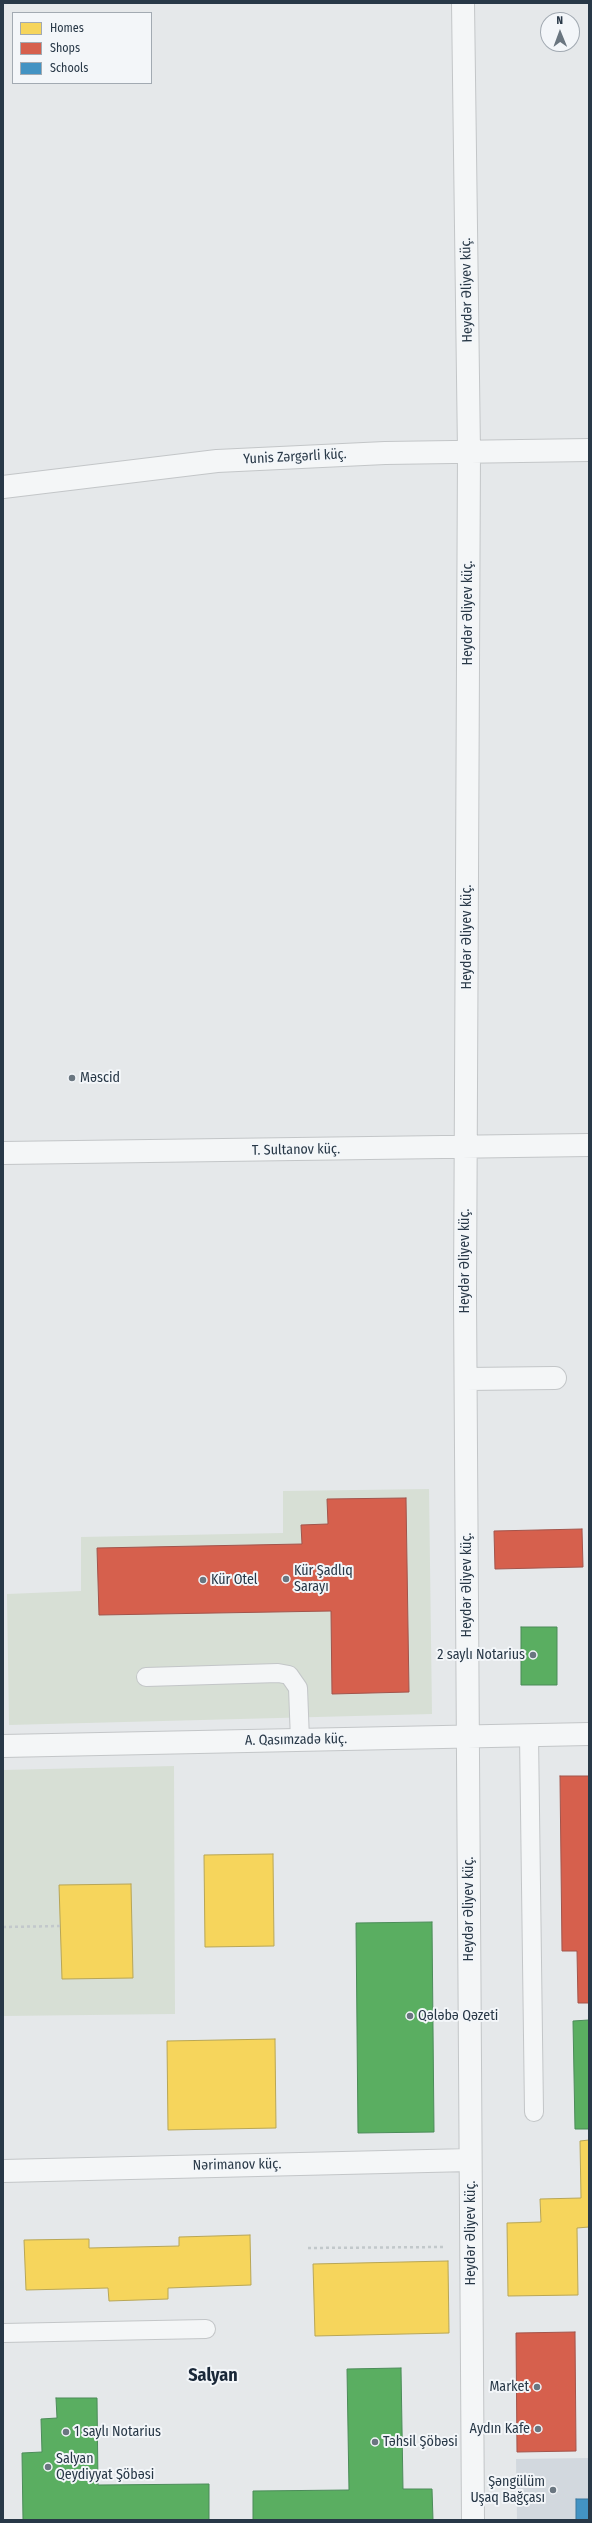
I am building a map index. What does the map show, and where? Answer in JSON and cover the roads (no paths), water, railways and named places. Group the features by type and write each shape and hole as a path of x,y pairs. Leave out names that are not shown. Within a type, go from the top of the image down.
{"street":[{"name":"Heydər Əliyev küç.","path":"463,3 469,452 465,1148 473,2520"},
{"name":"Yunis Zərgərli küç.","path":"3,487 217,461 469,452 589,450"},
{"name":"T. Sultanov küç.","path":"3,1153 465,1148 589,1145"},
{"path":"466,1379 555,1378"},
{"name":"A. Qasımzadə küç.","path":"3,1746 589,1734"},
{"name":"Nərimanov küç.","path":"3,2171 470,2160"}],"lane":[{"path":"146,1677 278,1673 289,1675 298,1688 300,1740"},
{"path":"529,1735 534,2112"},
{"path":"3,2333 206,2329"}],"place":[{"name":"Məscid","path":"72,1078"},
{"name":"Kür Şadlıq Sarayı","path":"286,1579"},
{"name":"Kür Otel","path":"203,1580"},
{"name":"2 saylı Notarius","path":"533,1655"},
{"name":"Qələbə Qəzeti","path":"410,2016"},
{"name":"Market","path":"537,2387"},
{"name":"Aydın Kafe","path":"538,2429"},
{"name":"1 saylı Notarius","path":"66,2432"},
{"name":"Təhsil Şöbəsi","path":"375,2442"},
{"name":"Salyan Qeydiyyat Şöbəsi","path":"48,2467"},
{"name":"Şəngülüm Uşaq Bağçası","path":"553,2490"}],"district":[{"name":"Salyan","path":"213,2376"}]}
